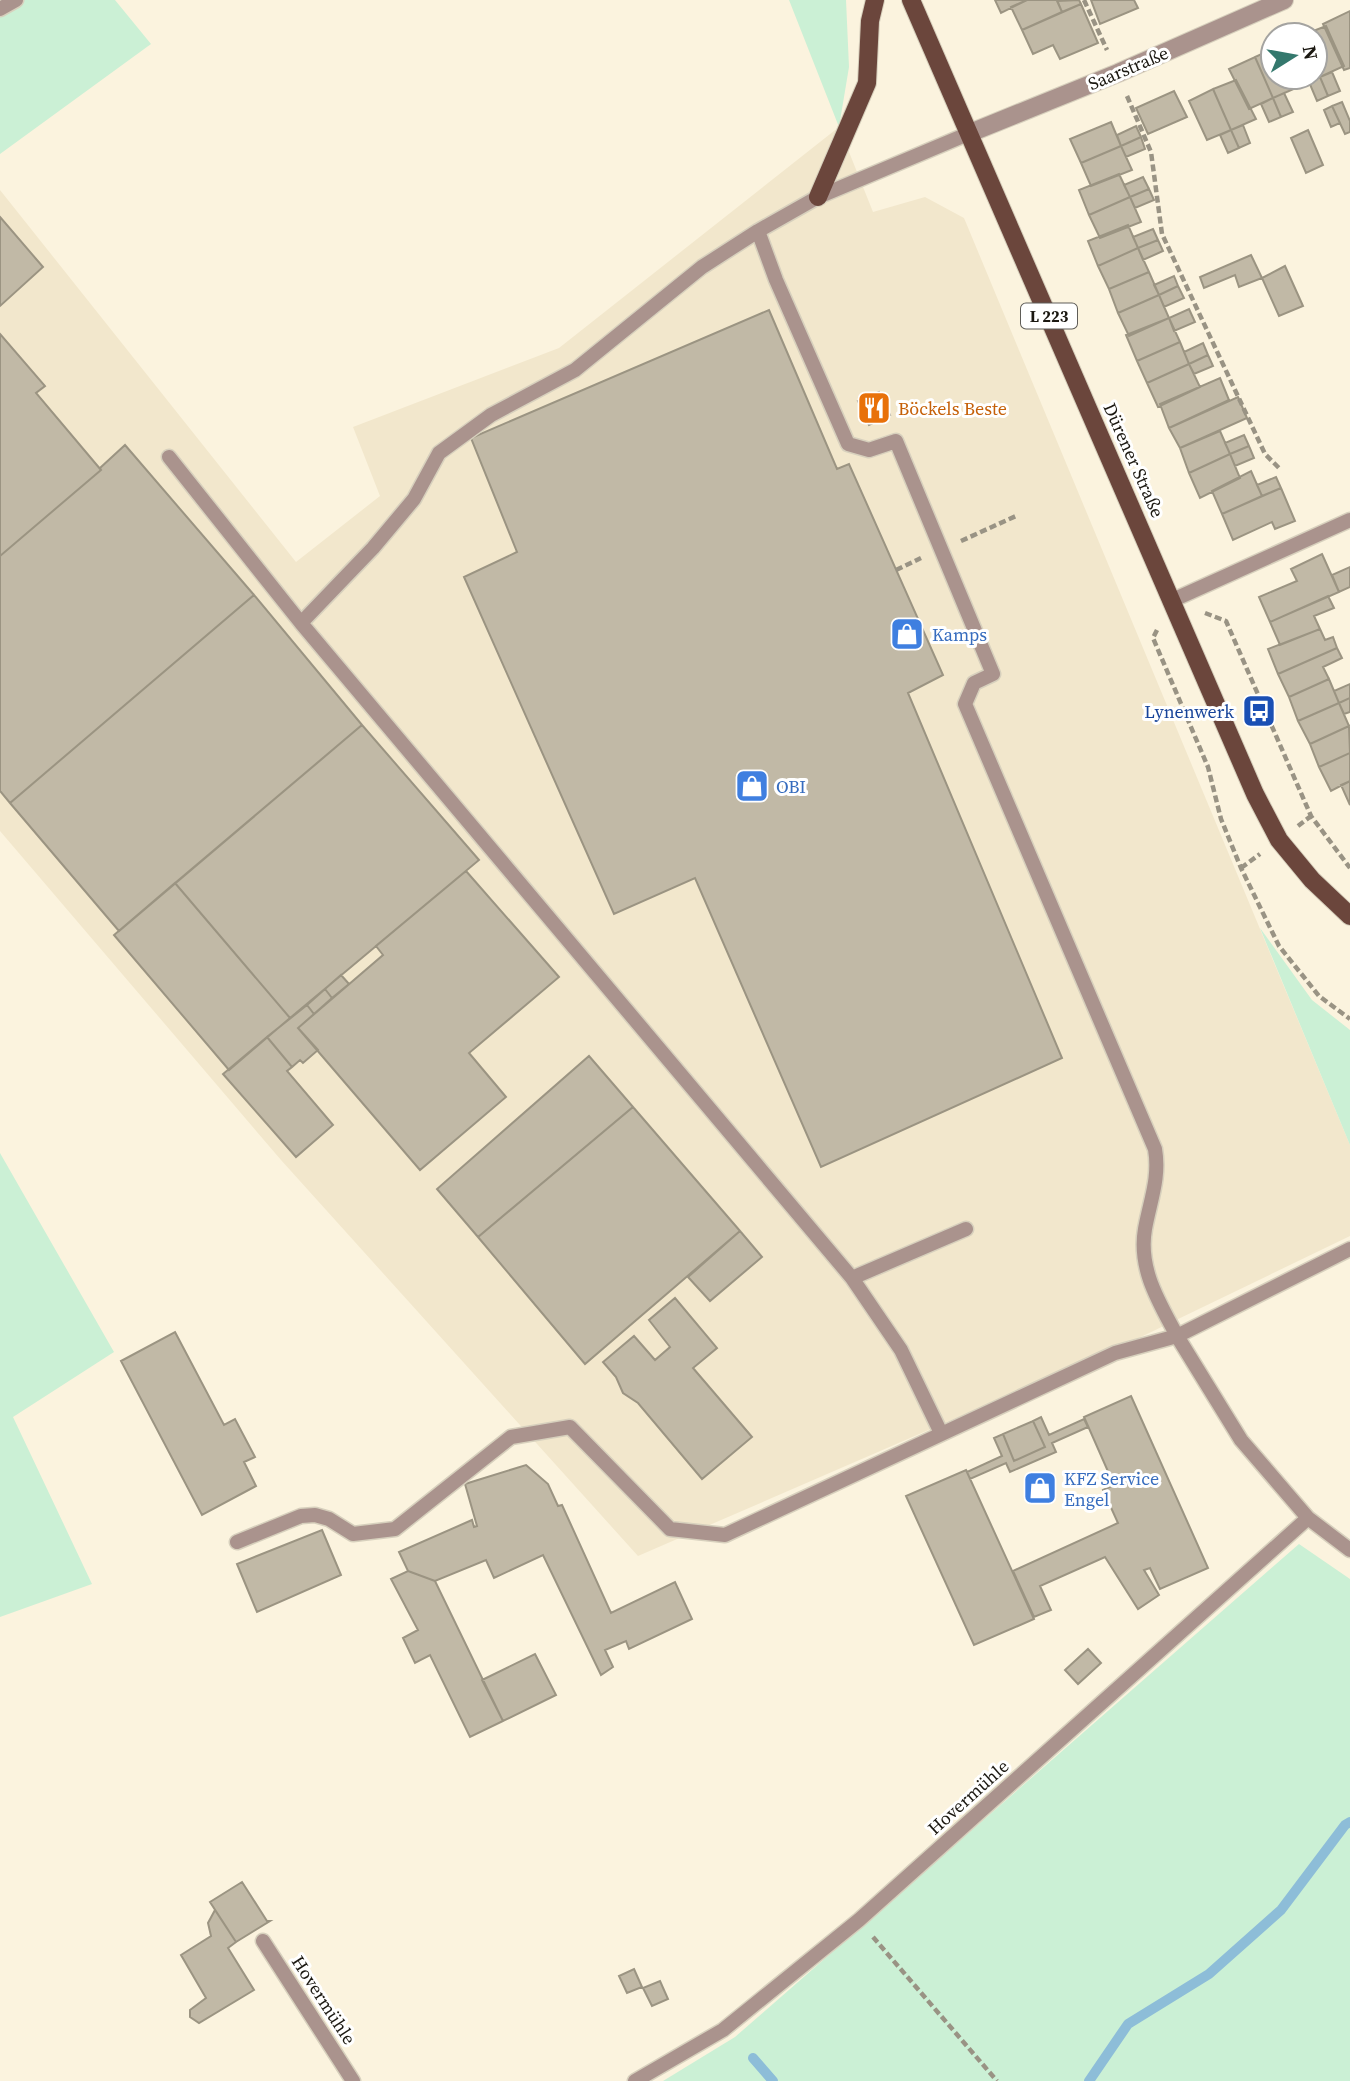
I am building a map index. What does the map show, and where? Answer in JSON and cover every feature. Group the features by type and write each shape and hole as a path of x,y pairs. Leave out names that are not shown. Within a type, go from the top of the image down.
{"main road":[{"path":"818,197 867,83 870,21 875,0"},
{"name":"Dürener Straße","path":"911,0 1255,794 1279,840 1312,880 1350,916"}],"street":[{"name":"Saarstraße","path":"970,133 1118,73 1284,0"}],"lane":[{"path":"0,9 16,0"},
{"path":"301,623 373,548 414,499 439,453 491,415 575,370 702,267 758,231 818,197 970,133"},
{"path":"758,231 776,280 848,444 869,450 896,441 993,674 974,683 965,704 1155,1149 1158,1168 1143,1248 1150,1286 1177,1336 1241,1440 1308,1518 1350,1550"},
{"path":"169,457 301,623 852,1278 901,1350 941,1433"},
{"path":"1173,600 1350,520"},
{"path":"852,1278 966,1229"},
{"path":"237,1542 301,1516 315,1515 329,1519 353,1534 395,1529 511,1437 570,1427 670,1529 725,1535 1115,1353 1177,1336 1350,1249"},
{"name":"Hovermühle","path":"635,2081 723,2030 859,1920 1308,1518"},
{"name":"Hovermühle","path":"263,1941 353,2081"}],"path":[{"path":"1084,0 1118,73 1150,152 1162,234 1265,454 1281,470"},
{"path":"1350,868 1311,816 1226,621 1173,600 1153,638 1208,767 1221,818 1241,868 1279,946 1319,996 1350,1019"},
{"path":"859,1920 997,2081"}],"shaded area":[{"path":"839,127 873,212 925,197 964,218 1350,1145 1350,1236 1118,1348 638,1556 281,1160 0,831 0,190 296,562 380,496 353,427 559,348"}],"green space":[{"path":"0,0 115,0 151,44 0,154"},
{"path":"789,0 846,0 849,67 839,127"},
{"path":"1260,928 1312,1000 1350,1030 1350,1145"},
{"path":"0,1153 114,1352 13,1417 92,1584 0,1617"},
{"path":"1299,1544 1350,1579 1350,2081 663,2081 735,2037"}],"building":[{"path":"995,0 1027,0 1001,13"},
{"path":"1027,0 1057,0 1062,12 1022,30 1011,7"},
{"path":"1079,0 1081,4 1062,12 1057,1"},
{"path":"1091,0 1134,0 1138,8 1100,24"},
{"path":"1081,4 1098,43 1060,59 1053,45 1033,54 1022,30"},
{"path":"1350,11 1350,68 1344,70 1329,37 1329,21"},
{"path":"1329,33 1344,66 1329,73"},
{"path":"1255,57 1259,66 1259,91 1270,91 1273,98 1249,109 1229,69"},
{"path":"1332,72 1340,91 1328,96 1326,91 1329,91 1329,73"},
{"path":"1236,80 1256,119 1231,130 1213,89"},
{"path":"1213,89 1231,130 1207,140 1189,101"},
{"path":"1174,91 1187,117 1148,134 1136,108"},
{"path":"1270,91 1289,91 1273,98"},
{"path":"1313,91 1326,91 1328,96 1317,101"},
{"path":"1284,93 1293,112 1281,117 1273,98"},
{"path":"1273,98 1281,117 1269,122 1261,104"},
{"path":"1342,102 1350,121 1350,132 1345,134 1332,106"},
{"path":"1332,106 1340,123 1331,127 1324,110"},
{"path":"1111,122 1121,146 1081,163 1070,139"},
{"path":"1243,125 1250,143 1239,148 1231,130"},
{"path":"1136,126 1141,137 1121,146 1117,135"},
{"path":"1231,130 1239,148 1228,153 1220,135"},
{"path":"1308,130 1323,165 1306,173 1291,138"},
{"path":"1141,137 1145,149 1126,157 1121,146"},
{"path":"1121,146 1132,170 1091,186 1081,163"},
{"path":"1119,174 1130,197 1089,215 1079,190"},
{"path":"1143,177 1149,189 1130,197 1124,185"},
{"path":"1149,189 1154,200 1135,208 1130,197"},
{"path":"1130,197 1141,222 1100,238 1089,215"},
{"path":"0,217 43,267 0,306"},
{"path":"1128,225 1138,248 1098,266 1088,241"},
{"path":"1153,229 1158,240 1138,248 1133,237"},
{"path":"1158,240 1163,251 1143,260 1138,248"},
{"path":"1138,248 1149,272 1109,289 1098,266"},
{"path":"1251,255 1262,278 1239,287 1235,275 1204,288 1200,277"},
{"path":"1285,266 1303,306 1279,316 1262,278"},
{"path":"1149,272 1159,295 1118,313 1109,289"},
{"path":"1174,276 1178,286 1159,295 1154,285"},
{"path":"1178,286 1184,298 1164,307 1159,295"},
{"path":"1159,295 1169,318 1129,336 1118,313"},
{"path":"1189,309 1195,322 1174,331 1169,318"},
{"name":"OBI","path":"769,310 837,469 849,464 943,675 908,693 1062,1058 821,1167 695,878 614,914 464,577 517,552 471,438"},
{"path":"1169,318 1180,342 1137,361 1126,335"},
{"path":"0,334 45,386 36,393 101,470 0,556"},
{"path":"1180,342 1189,364 1147,383 1137,361"},
{"path":"1203,343 1208,355 1189,364 1184,352"},
{"path":"1208,355 1213,366 1194,374 1189,364"},
{"path":"1189,364 1200,387 1158,407 1147,383"},
{"path":"1220,378 1229,400 1169,428 1160,404"},
{"name":"Böckels Beste","path":"879,392 890,415 869,425 858,401"},
{"path":"1238,397 1247,418 1180,448 1169,428"},
{"path":"1220,431 1230,454 1189,473 1180,448"},
{"path":"1244,435 1249,446 1230,454 1225,443"},
{"path":"125,445 254,595 10,803 0,791 0,556 101,470 100,468"},
{"path":"1249,446 1254,458 1235,466 1230,454"},
{"path":"1230,454 1240,478 1200,498 1189,473"},
{"path":"1251,471 1262,496 1222,514 1212,491"},
{"path":"1276,477 1281,488 1262,496 1257,485"},
{"path":"1281,488 1295,521 1275,529 1272,522 1233,540 1222,514"},
{"path":"1322,554 1339,592 1270,622 1259,597 1297,581 1291,569"},
{"path":"1350,567 1350,587 1339,592 1332,575"},
{"path":"254,595 362,725 119,931 10,803"},
{"path":"1328,596 1334,608 1314,616 1320,629 1280,645 1270,622"},
{"path":"1320,629 1325,640 1333,637 1337,648 1278,674 1268,649"},
{"path":"1337,648 1342,658 1323,667 1329,679 1289,697 1278,674"},
{"path":"1329,679 1339,703 1298,721 1289,697"},
{"path":"1350,684 1350,698 1339,703 1334,691"},
{"path":"1350,698 1350,712 1344,714 1339,703"},
{"path":"1339,703 1349,726 1310,744 1298,721"},
{"path":"362,725 479,860 290,1018 175,883"},
{"path":"1349,726 1350,753 1319,767 1310,744"},
{"path":"1350,753 1350,781 1331,791 1319,767"},
{"path":"1350,781 1350,805 1341,785"},
{"path":"466,871 559,977 469,1053 506,1097 420,1170 298,1028 383,955 376,946"},
{"path":"175,883 290,1018 229,1070 114,935"},
{"path":"341,975 349,984 332,998 325,989"},
{"path":"325,989 332,998 314,1014 307,1005"},
{"path":"307,1005 314,1014 298,1028 318,1050 303,1063 300,1060 292,1067 267,1037"},
{"path":"267,1037 292,1067 287,1071 333,1125 296,1157 223,1074"},
{"path":"589,1056 633,1107 478,1237 437,1189"},
{"path":"633,1107 740,1231 585,1364 478,1237"},
{"path":"740,1231 762,1257 710,1301 688,1277"},
{"path":"675,1298 717,1348 693,1368 752,1437 702,1479 638,1403 623,1393 616,1377 603,1362 634,1336 655,1360 670,1347 649,1320"},
{"path":"175,1332 224,1425 235,1419 255,1457 244,1462 256,1486 202,1515 121,1361"},
{"path":"1131,1396 1208,1568 1160,1589 1150,1568 1144,1570 1159,1595 1138,1609 1105,1557 1040,1586 1051,1610 1034,1617 1013,1571 1118,1523 1103,1490 1114,1485 1084,1417"},
{"path":"1041,1417 1049,1435 1084,1419 1088,1427 1052,1443 1056,1452 1010,1472 1006,1463 970,1479 967,1472 1002,1456 994,1438 1003,1434 1014,1461 1045,1447 1033,1421"},
{"path":"1033,1421 1045,1447 1014,1461 1003,1434"},
{"path":"526,1465 548,1484 558,1506 562,1505 611,1613 675,1582 692,1619 629,1649 626,1641 605,1650 613,1667 601,1675 543,1555 494,1578 486,1560 435,1581 408,1571 399,1552 472,1520 474,1527 477,1526 465,1484"},
{"path":"966,1470 1034,1619 974,1645 906,1496"},
{"path":"322,1530 341,1575 257,1612 237,1564"},
{"path":"408,1571 435,1581 503,1721 470,1737 430,1655 415,1663 403,1638 418,1630 391,1579"},
{"path":"1088,1649 1101,1663 1078,1684 1065,1670"},
{"path":"535,1654 556,1695 503,1721 482,1680"},
{"path":"242,1882 267,1921 270,1921 236,1942 210,1902"},
{"path":"215,1910 236,1942 228,1948 254,1990 199,2023 190,2017 190,2010 206,1998 181,1955 211,1936 208,1923"},
{"path":"634,1969 642,1987 627,1993 619,1976"},
{"path":"660,1981 668,1999 652,2006 643,1988"}],"waterway":[{"path":"1089,2081 1128,2024 1209,1974 1281,1910 1350,1822"},
{"path":"753,2058 773,2081"}],"place":[{"name":"Böckels Beste","path":"874,408"},
{"name":"Kamps","path":"907,634"},
{"name":"Lynenwerk","path":"1259,711"},
{"name":"OBI","path":"752,786"},
{"name":"KFZ Service Engel","path":"1040,1488"}]}
